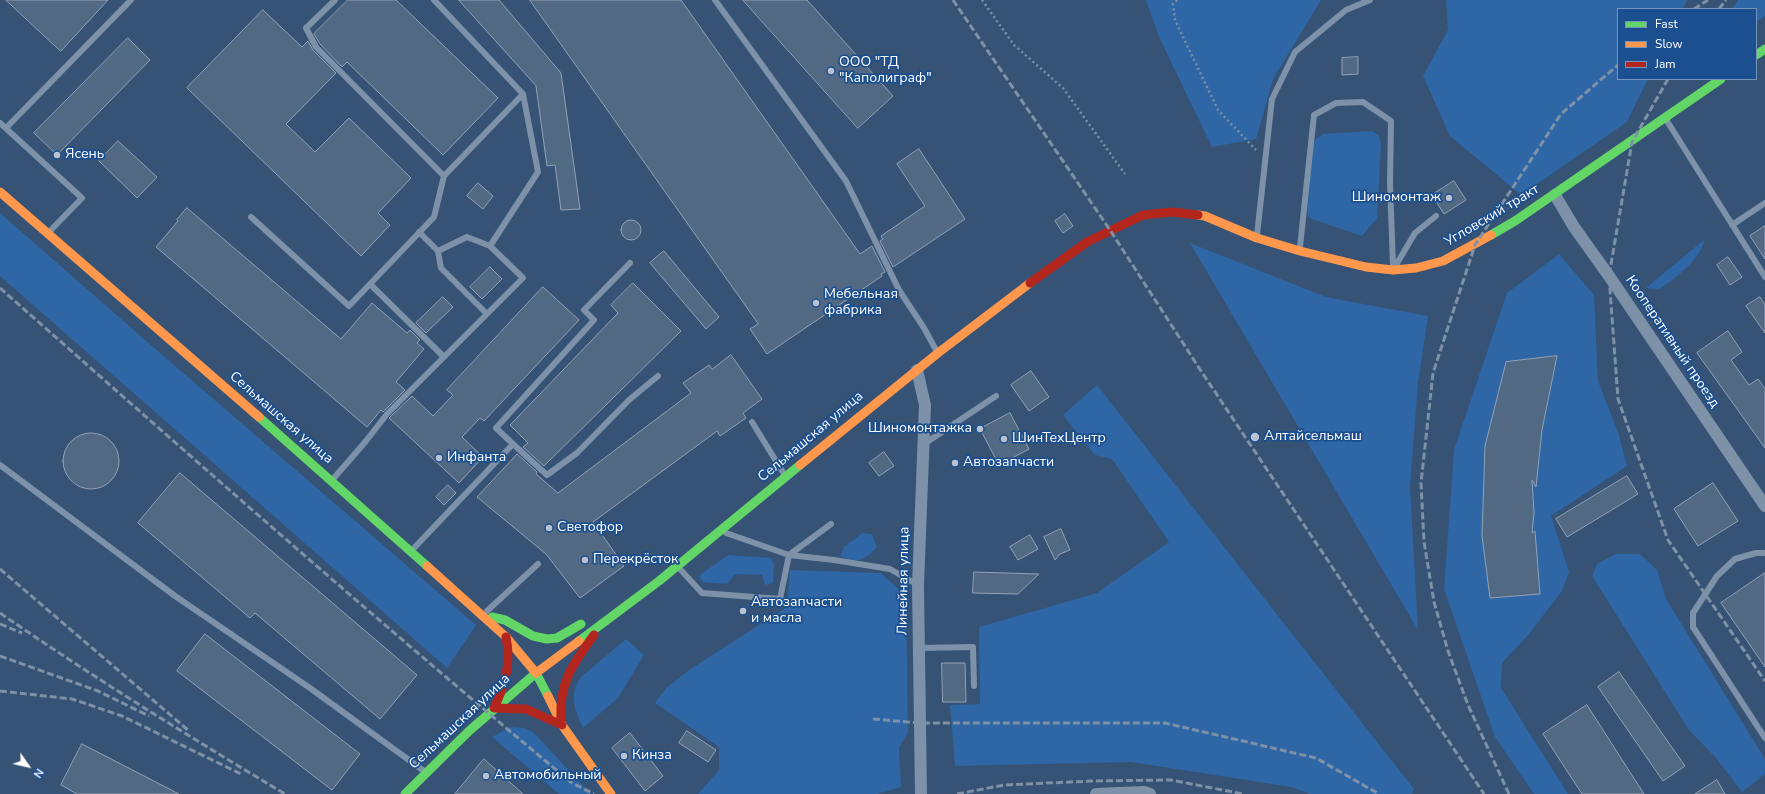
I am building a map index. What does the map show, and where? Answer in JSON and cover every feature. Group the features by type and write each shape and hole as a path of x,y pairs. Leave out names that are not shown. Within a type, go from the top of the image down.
{"main road":[{"path":"1757,54 1765,48"},
{"name":"Угловский тракт","path":"1110,230 1142,215 1172,212 1205,216 1257,238 1300,251 1366,267 1393,270 1416,268 1443,261 1475,245 1555,195 1720,80"},
{"name":"Сельмашская улица","path":"0,192 331,480 484,616 506,637 536,673"},
{"name":"Сельмашская улица","path":"405,794 426,772 494,708 536,673 677,566 938,353 1052,266 1087,242 1110,230"},
{"path":"610,606 616,603 626,605"},
{"path":"484,616 504,620 533,636 547,639 557,638 587,620"},
{"path":"562,725 560,706 563,684 578,656 601,624"},
{"path":"506,637 510,651 508,675 494,708 526,709 562,725"},
{"path":"536,673 562,725 611,794"}],"street":[{"name":"Кооперативный проезд","path":"1555,195 1574,227 1609,276 1765,506"},
{"name":"Линейная улица","path":"917,370 926,405 918,585 921,794"},
{"path":"1096,794 1144,792 1150,794"}],"lane":[{"path":"6,128 131,0"},
{"path":"335,0 306,28 316,47 444,176"},
{"path":"434,0 522,94 538,172 490,246"},
{"path":"715,0 846,181 899,290 924,328 938,353"},
{"path":"1257,238 1272,99 1294,52 1346,10 1370,0"},
{"path":"251,217 349,306 434,217 444,176 522,94"},
{"path":"1300,251 1314,115 1336,103 1363,102 1391,121 1390,183 1393,270"},
{"path":"1665,118 1765,277"},
{"path":"0,122 82,198 48,233"},
{"path":"1732,225 1765,203"},
{"path":"1393,270 1415,233 1436,216"},
{"path":"419,232 438,251 441,268 487,314"},
{"path":"331,480 366,441 387,414 522,278 490,246 467,238 438,251"},
{"path":"630,263 584,310 594,320 496,428 547,475 577,453 629,400 658,376"},
{"path":"370,284 443,356"},
{"path":"924,444 996,396"},
{"path":"752,422 786,477"},
{"path":"411,551 513,444"},
{"path":"0,465 175,596 310,688 426,772"},
{"path":"677,566 702,593 780,599 789,555 831,524"},
{"path":"720,530 789,555 834,560 890,569 918,585"},
{"path":"1765,553 1756,553 1735,559 1717,576 1693,613 1693,627 1765,738"},
{"path":"484,616 538,564"},
{"path":"918,648 972,647 974,686"}],"path":[{"path":"982,0 1014,45 1063,88 1125,174"},
{"path":"1173,0 1175,20 1218,110 1266,160"},
{"path":"1173,4 1177,0"}],"shaded area":[{"path":"1146,0 1321,0 1273,79 1256,139 1212,147 1159,37"},
{"path":"1446,0 1687,0 1683,8 1617,8 1617,80 1648,80 1627,122 1521,195 1450,136 1423,76 1448,30"},
{"path":"1738,0 1765,0 1765,16 1757,21 1757,8 1733,8"},
{"path":"1372,131 1379,136 1381,144 1377,218 1362,236 1309,218 1307,213 1313,144 1317,138 1323,134"},
{"path":"0,213 476,625 447,668 0,276"},
{"path":"1705,239 1693,261 1674,279 1660,289 1646,288"},
{"path":"1190,243 1326,297 1428,316 1418,383 1410,486 1418,630"},
{"path":"1559,254 1594,295 1598,381 1618,432 1627,466 1551,516 1569,572 1562,591 1529,634 1502,663 1501,688 1568,794 1534,794 1495,737 1444,589 1454,450 1507,293"},
{"path":"1097,385 1414,789 1412,794 1310,794 1291,787 1131,762 955,766 950,705 980,704 979,627 1097,593 1169,542 1112,459 1095,455 1063,415"},
{"path":"862,533 872,534 877,547 860,560 852,560 840,556 844,547"},
{"path":"1616,554 1640,554 1657,570 1666,599 1765,759 1765,774 1742,792 1716,758 1689,730 1592,576 1597,564"},
{"path":"728,555 771,558 774,564 773,583 765,585 762,575 735,574 727,584 703,582 700,579 700,575"},
{"path":"790,570 881,573 906,596 908,732 899,748 901,787 877,794 698,794 719,770 719,747 655,703 666,688 689,670 787,607"},
{"path":"626,639 644,655 618,698 583,728 577,715 574,702 577,684 581,677"},
{"path":"510,727 524,728 533,732 591,794 559,794 492,737"}],"building":[{"path":"6,0 108,0 61,51"},
{"path":"348,0 396,0 498,98 443,155 347,62 342,67 320,44 314,34"},
{"path":"459,0 499,0 561,73 580,209 561,210 555,165 547,166 536,86"},
{"path":"530,0 681,0 860,254 872,246 885,272 881,274 882,276 767,354 750,329 758,324"},
{"path":"743,0 807,0 893,96 858,128"},
{"path":"263,10 302,47 308,41 313,50 336,73 286,124 315,152 349,118 411,178 378,213 390,225 361,256 187,88"},
{"path":"128,38 150,60 57,155 34,133"},
{"path":"1358,57 1358,74 1342,75 1342,58"},
{"path":"118,141 157,177 137,198 99,161"},
{"path":"919,149 965,219 893,267 880,241 883,239 881,236 925,206 897,164"},
{"name":"Шиномонтаж","path":"1454,181 1466,200 1444,214 1432,195"},
{"path":"478,183 493,196 483,209 467,196"},
{"path":"187,208 341,339 372,303 407,333 410,330 420,340 417,343 424,349 396,382 405,390 383,412 381,410 367,427 156,247"},
{"path":"1065,214 1073,226 1063,233 1055,221"},
{"path":"631,220 638,223 641,230 638,237 631,240 624,237 621,230 624,223"},
{"path":"1765,226 1765,259 1750,236"},
{"path":"664,251 719,317 706,329 650,263"},
{"path":"1728,257 1742,277 1730,285 1717,265"},
{"path":"490,267 502,279 482,299 470,287"},
{"path":"633,283 681,331 544,466 523,447 528,443 510,425 618,313 611,305"},
{"path":"543,287 579,320 484,421 480,418 462,437 483,457 459,483 389,418 412,396 433,416 453,395 447,390"},
{"path":"443,297 453,307 426,333 416,323"},
{"path":"1760,297 1765,305 1765,333 1746,306"},
{"path":"1728,331 1742,352 1731,360 1749,385 1758,379 1765,389 1765,448 1697,353"},
{"path":"731,355 762,399 743,413 746,418 720,436 717,431 593,522 624,566 580,598 546,554 477,497 517,454 537,472 536,474 558,493 691,393 683,383 709,365 712,369"},
{"path":"1557,356 1542,430 1536,487 1532,480 1534,513 1532,533 1535,531 1540,594 1490,598 1482,536 1485,446 1506,362"},
{"path":"1031,371 1049,397 1029,411 1011,385"},
{"name":"ШинТехЦентр","path":"1010,413 1029,449 999,465 980,429"},
{"path":"91,433 102,436 111,441 116,450 119,461 116,472 111,481 102,486 91,489 80,486 71,481 66,472 63,461 66,450 71,441 80,436"},
{"path":"884,452 894,466 879,476 869,463"},
{"path":"180,473 417,675 380,719 255,613 250,618 138,523"},
{"path":"1627,476 1638,494 1567,537 1556,519"},
{"path":"1713,483 1738,521 1698,546 1674,509"},
{"path":"448,485 456,493 444,505 436,497"},
{"path":"1061,529 1070,550 1060,554 1055,560 1044,537"},
{"path":"1030,535 1038,549 1018,560 1010,547"},
{"path":"974,572 1039,574 1018,594 973,593"},
{"path":"1765,573 1765,667 1721,603"},
{"path":"205,634 360,754 332,790 177,671"},
{"path":"942,663 965,663 966,702 943,702"},
{"path":"1619,672 1685,766 1663,781 1598,687"},
{"path":"1587,705 1644,794 1582,794 1543,734"},
{"path":"687,731 716,750 708,762 679,743"},
{"path":"630,733 663,776 645,791 612,748"},
{"path":"82,744 179,794 77,794 61,785"},
{"name":"Автомобильный","path":"484,759 523,794 455,794"},
{"path":"1717,780 1725,794 1695,794"}],"railway":[{"path":"953,0 1110,230 1201,371 1484,794"},
{"path":"1696,8 1708,0"},
{"path":"1720,8 1726,0"},
{"path":"1509,794 1468,705 1448,651 1434,602 1424,542 1421,483 1433,373 1475,245 1561,114 1617,66"},
{"path":"1667,80 1632,142 1609,276 1618,399 1668,540 1765,681"},
{"path":"0,288 213,476 427,661 572,783 594,794"},
{"path":"0,569 189,731"},
{"path":"0,613 141,706 285,794"},
{"path":"0,624 22,633"},
{"path":"0,656 98,691 149,716"},
{"path":"0,691 72,699 122,716 241,774"},
{"path":"873,719 919,723 1165,723 1316,758 1379,794"},
{"path":"957,794 1004,785 1092,781 1171,780 1243,794"}],"traffic: fast":[{"path":"1757,54 1765,49"},
{"path":"1491,235 1515,221 1720,80"},
{"path":"259,417 427,566"},
{"path":"579,641 659,581 800,465"},
{"path":"492,617 505,620 533,636 547,639 557,638 581,624"},
{"path":"405,794 469,731 536,673 548,696"}],"traffic: slow":[{"path":"0,192 259,417"},
{"path":"1198,215 1205,216 1257,238 1300,251 1366,267 1393,270 1416,268 1443,261 1491,235"},
{"path":"800,465 938,353 1030,283"},
{"path":"427,566 506,637 536,673 579,641"},
{"path":"548,696 562,725 611,794"}],"traffic: jam":[{"path":"1030,283 1087,242 1143,215 1172,212 1198,215"},
{"path":"561,719 562,694 565,684 574,665 594,635"},
{"path":"496,704 507,671 508,655 506,637"},
{"path":"494,708 526,709 562,725"}],"place":[{"name":"ООО \"ТД \"Каполиграф\"","path":"831,71"},
{"name":"Ясень","path":"57,155"},
{"name":"Шиномонтаж","path":"1449,198"},
{"name":"Мебельная фабрика","path":"816,303"},
{"name":"Шиномонтажка","path":"980,429"},
{"name":"Алтайсельмаш","path":"1255,437"},
{"name":"ШинТехЦентр","path":"1004,439"},
{"name":"Инфанта","path":"439,458"},
{"name":"Автозапчасти","path":"955,463"},
{"name":"Светофор","path":"549,528"},
{"name":"Перекрёсток","path":"585,560"},
{"name":"Автозапчасти и масла","path":"743,611"},
{"name":"Кинза","path":"624,756"},
{"name":"Автомобильный","path":"486,776"}]}
